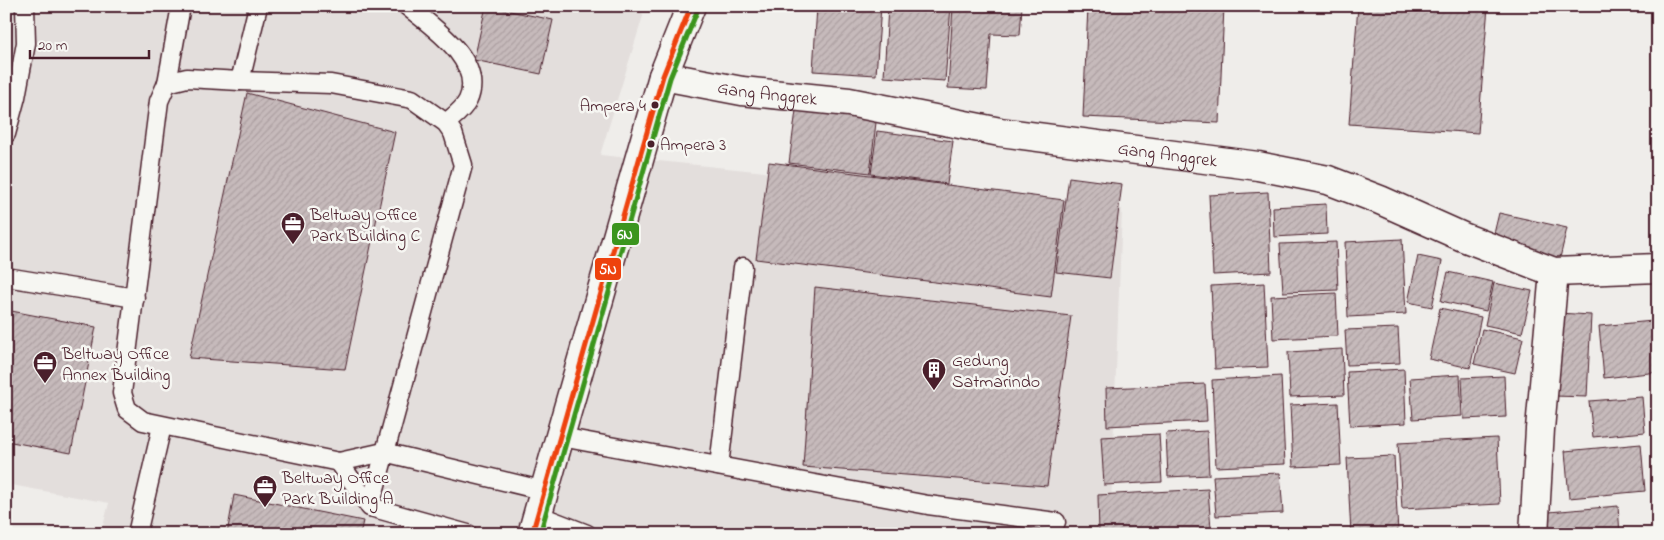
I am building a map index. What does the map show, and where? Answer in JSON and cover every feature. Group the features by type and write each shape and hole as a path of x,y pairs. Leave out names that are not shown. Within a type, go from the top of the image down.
{"street":[{"path":"539,513 663,76 690,6"},
{"name":"Gang Anggrek","path":"663,76 742,91 849,102 1000,132 1258,166 1328,180 1380,200 1463,237 1554,272 1658,268"},
{"path":"1534,534 1540,429 1554,272"}],"lane":[{"path":"6,134 16,97 26,43 25,6"},
{"path":"180,6 167,83 159,101 135,298 123,377 122,394 127,409 143,421 162,426 339,462 384,452 587,534"},
{"path":"240,82 258,6"},
{"path":"407,6 443,34 463,59 472,80 467,102 446,123"},
{"path":"167,83 187,78 240,82 331,84 412,99 446,123 454,133 462,165 370,507"},
{"path":"719,466 742,267"},
{"path":"6,276 135,298"},
{"path":"137,534 162,426"},
{"path":"561,437 928,505 1056,522"},
{"path":"339,462 370,507 468,534"}],"shaded area":[{"path":"6,6 640,6 643,16 600,155 1122,209 1110,534 101,534 109,503 6,484"}],"building":[{"path":"486,6 553,20 541,74 474,60"},
{"path":"817,6 881,6 876,75 813,71"},
{"path":"888,6 951,6 945,81 884,77"},
{"path":"953,6 1022,6 1020,35 991,34 987,90 948,88"},
{"path":"1088,6 1224,6 1219,123 1083,117"},
{"path":"1358,6 1488,6 1478,133 1349,124"},
{"name":"Beltway Office Park Building C","path":"247,93 395,132 345,369 189,358"},
{"path":"797,103 877,114 870,173 789,163"},
{"path":"877,131 953,141 947,184 871,174"},
{"path":"769,162 1064,200 1051,297 756,259"},
{"path":"1069,177 1122,184 1110,278 1056,272"},
{"path":"1268,192 1271,272 1213,275 1209,195"},
{"path":"1326,204 1327,234 1274,237 1273,207"},
{"path":"1499,213 1567,228 1560,258 1492,242"},
{"path":"1402,239 1406,314 1348,317 1345,242"},
{"path":"1336,242 1338,290 1283,292 1280,244"},
{"path":"1418,256 1442,261 1432,307 1408,302"},
{"path":"1448,272 1493,282 1486,311 1441,301"},
{"path":"1264,283 1268,367 1215,369 1211,286"},
{"path":"1494,283 1532,291 1522,333 1485,325"},
{"name":"Gedung Satmarindo","path":"815,287 1071,316 1047,486 803,467"},
{"path":"1336,293 1338,336 1273,339 1271,296"},
{"path":"1440,308 1481,317 1470,368 1429,359"},
{"name":"Beltway Office Annex Building","path":"6,310 96,327 71,453 6,441"},
{"path":"1558,313 1591,315 1587,397 1554,396"},
{"path":"1653,321 1658,372 1604,378 1599,326"},
{"path":"1398,328 1400,363 1347,365 1345,330"},
{"path":"1482,329 1523,338 1515,373 1474,364"},
{"path":"1342,349 1344,395 1290,397 1288,352"},
{"path":"1404,369 1406,423 1350,426 1347,372"},
{"path":"1460,375 1462,416 1413,419 1410,378"},
{"path":"1281,376 1285,464 1216,467 1212,380"},
{"path":"1504,376 1506,417 1464,419 1462,378"},
{"path":"1205,384 1207,421 1107,426 1106,388"},
{"path":"1642,397 1645,432 1593,437 1589,401"},
{"path":"1338,403 1341,465 1293,467 1290,405"},
{"path":"1207,431 1209,475 1168,477 1166,433"},
{"path":"1159,434 1162,482 1104,485 1101,437"},
{"path":"1497,438 1500,504 1402,509 1398,443"},
{"path":"1641,444 1645,491 1569,498 1565,451"},
{"path":"1394,456 1398,533 1351,534 1347,458"},
{"path":"1280,473 1283,513 1216,516 1213,476"},
{"path":"1208,489 1211,529 1099,534 1098,495"},
{"name":"Beltway Office Park Building A","path":"234,495 363,521 360,534 227,534"},
{"path":"1618,506 1620,534 1550,534 1549,512"}],"transit line":[{"name":"5N","path":"532,534 663,76 691,6"},
{"name":"6N","path":"540,534 670,78 698,9"}],"place":[{"name":"Ampera 4","path":"655,105"},
{"name":"Ampera 3","path":"651,144"},
{"name":"Beltway Office Park Building C","path":"293,245"},
{"name":"Beltway Office Annex Building","path":"45,384"},
{"name":"Gedung Satmarindo","path":"934,391"},
{"name":"Beltway Office Park Building A","path":"265,508"}]}
